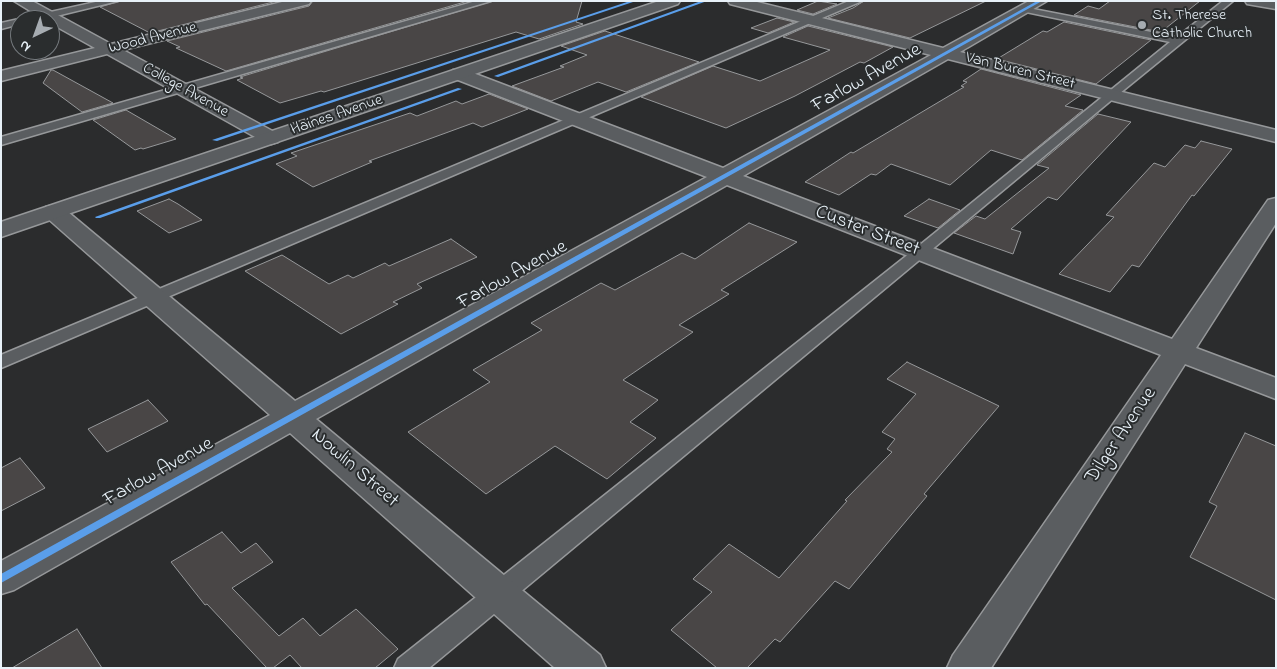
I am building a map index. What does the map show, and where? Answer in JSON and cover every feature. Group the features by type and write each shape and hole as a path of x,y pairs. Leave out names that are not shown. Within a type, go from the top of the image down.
{"street":[{"name":"College Avenue","path":"20,1 36,10"},
{"name":"Wood Avenue","path":"1,76 304,1"},
{"name":"Haines Avenue","path":"1,230 673,1"},
{"name":"Van Buren Street","path":"735,1 1276,136"},
{"path":"1252,1 1276,6"},
{"name":"Farlow Avenue","path":"1,579 1033,5"},
{"name":"College Avenue","path":"60,23 271,138"},
{"name":"Custer Street","path":"459,74 1276,389"},
{"name":"Dilger Avenue","path":"968,668 1276,204"},
{"name":"Nowlin Street","path":"54,212 585,668"}],"lane":[{"path":"60,13 114,1"},
{"path":"1,141 487,1"},
{"path":"1,362 858,1"},
{"path":"408,668 1110,95 1229,1"},
{"path":"1033,5 1179,41"}],"building":[{"path":"120,1 277,1 150,33 100,7"},
{"path":"313,1 468,1 226,71 176,48 180,47 167,41 309,6"},
{"path":"493,1 582,1 576,22 583,24 539,39 516,32 324,92 321,91 280,103 237,80 243,78 240,77"},
{"path":"818,1 837,4 813,14 797,10"},
{"path":"864,1 986,1 910,38 828,18 853,8"},
{"name":"St. Therese Catholic Church","path":"1110,1 1200,1 1161,32 1074,15 1088,6 1099,9"},
{"path":"777,18 794,22 768,33 751,28"},
{"path":"1064,22 1151,40 1096,84 997,59 1043,31 1047,32"},
{"path":"808,26 893,47 864,63 860,62 795,96 726,128 641,97 713,66 760,81 830,50 783,37"},
{"path":"605,31 699,62 626,92 598,82 551,101 512,86 564,67 560,66 587,55 561,46"},
{"path":"981,69 1081,95 1065,106 1083,110 1022,160 991,150 950,185 891,164 876,175 871,174 839,195 805,182 851,152 853,153 964,87 961,86 967,82 963,81"},
{"path":"51,70 113,103 82,112 43,83"},
{"path":"489,94 528,109 482,127 473,123 369,161 372,162 313,187 276,164 297,156 291,153 410,113 417,116 456,101 462,104"},
{"path":"126,110 176,139 135,150 93,120"},
{"path":"1098,114 1131,122 1057,200 1048,197 1011,229 1021,232 1013,254 954,233 976,216 985,219 1049,168 1037,165"},
{"path":"1201,141 1232,149 1194,196 1192,195 1139,267 1132,265 1110,292 1059,274 1114,217 1106,215 1154,163 1165,167 1185,145 1195,148"},
{"path":"169,199 202,220 169,233 137,211"},
{"path":"929,199 960,210 938,228 904,216"},
{"path":"749,223 797,242 721,290 729,294 679,325 693,332 623,380 658,400 630,422 656,438 607,479 555,446 486,494 408,432 490,382 473,370 542,330 531,323 601,283 615,290 682,253 695,259"},
{"path":"451,239 477,257 417,284 422,288 393,302 398,304 341,334 245,271 282,255 329,284 348,275 353,278 385,263 389,266"},
{"path":"907,362 999,406 924,494 927,496 849,589 835,581 780,642 775,639 747,668 717,668 671,630 712,592 693,579 729,544 779,578 847,501 845,500 892,452 887,449 895,439 882,432 916,394 887,379"},
{"path":"148,400 168,421 107,452 88,429"},
{"path":"1245,433 1276,446 1276,600 1190,557 1217,506 1209,502"},
{"path":"20,458 45,488 1,511 1,468"},
{"path":"222,532 241,553 256,543 273,562 232,588 279,636 303,618 320,636 356,609 398,649 375,668 302,668 290,655 273,668 267,668 207,604 205,605 171,562"},
{"path":"77,629 102,668 12,668"}],"cycle path":[{"path":"215,140 634,1"},
{"path":"496,76 705,1"},
{"path":"1,579 1040,1"},
{"path":"98,217 460,89"}],"place":[{"name":"St. Therese Catholic Church","path":"1142,25"}]}
